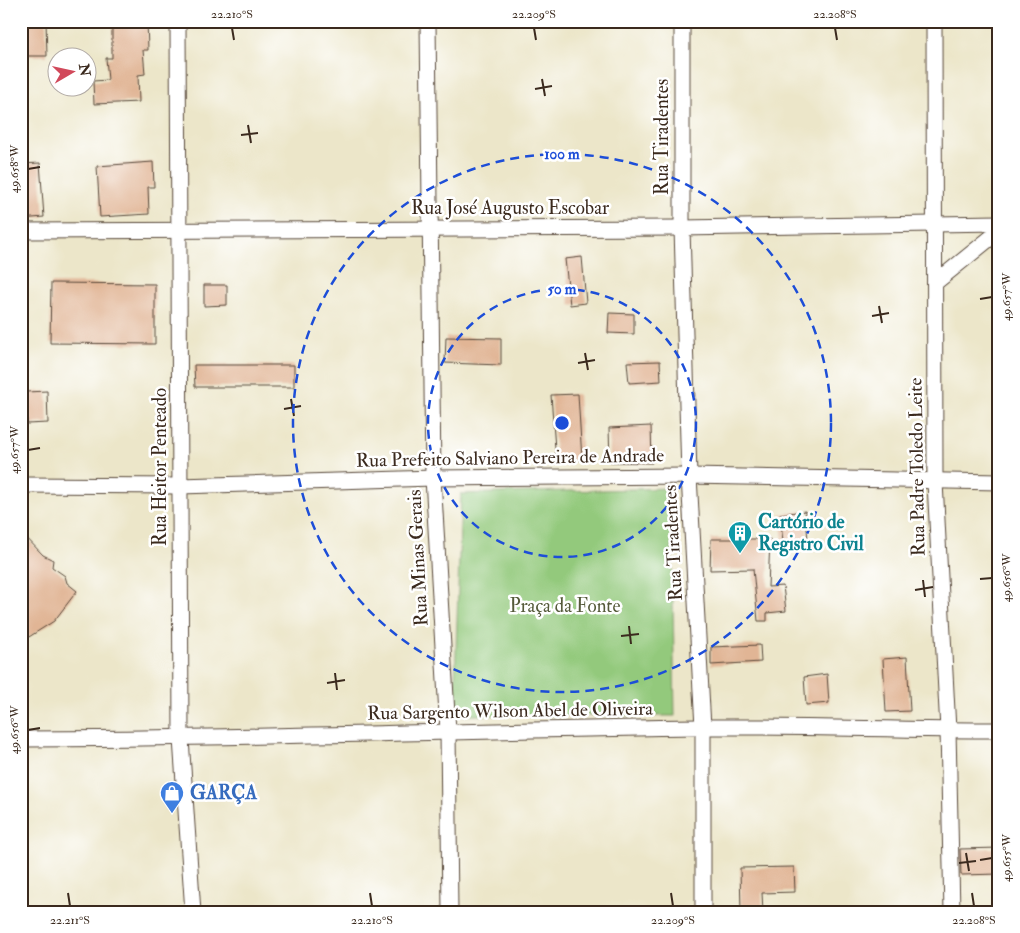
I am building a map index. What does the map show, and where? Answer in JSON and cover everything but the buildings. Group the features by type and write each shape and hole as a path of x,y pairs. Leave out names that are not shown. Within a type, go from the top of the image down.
{"street":[{"name":"Rua Heitor Penteado","path":"178,21 181,739 193,912"},
{"name":"Rua Minas Gerais","path":"428,21 433,478 448,731 450,912"},
{"name":"Rua Tiradentes","path":"682,21 682,228 689,476 703,727 703,912"},
{"name":"Rua Padre Toledo Leite","path":"934,21 936,482 948,730 952,912"},
{"name":"Rua José Augusto Escobar","path":"21,231 429,227 682,228 999,223"},
{"path":"935,283 999,231"},
{"name":"Rua Prefeito Salviano Pereira de Andrade","path":"21,485 180,486 433,478 689,476 999,482"},
{"name":"Rua Sargento Wilson Abel de Oliveira","path":"21,739 181,739 448,731 703,727 999,730"}],"green space":[{"name":"Praça da Fonte","path":"671,488 675,716 454,715 461,494"}],"place":[{"name":"Cartório de Registro Civil","path":"740,554"},
{"name":"GARÇA","path":"172,814"}]}
